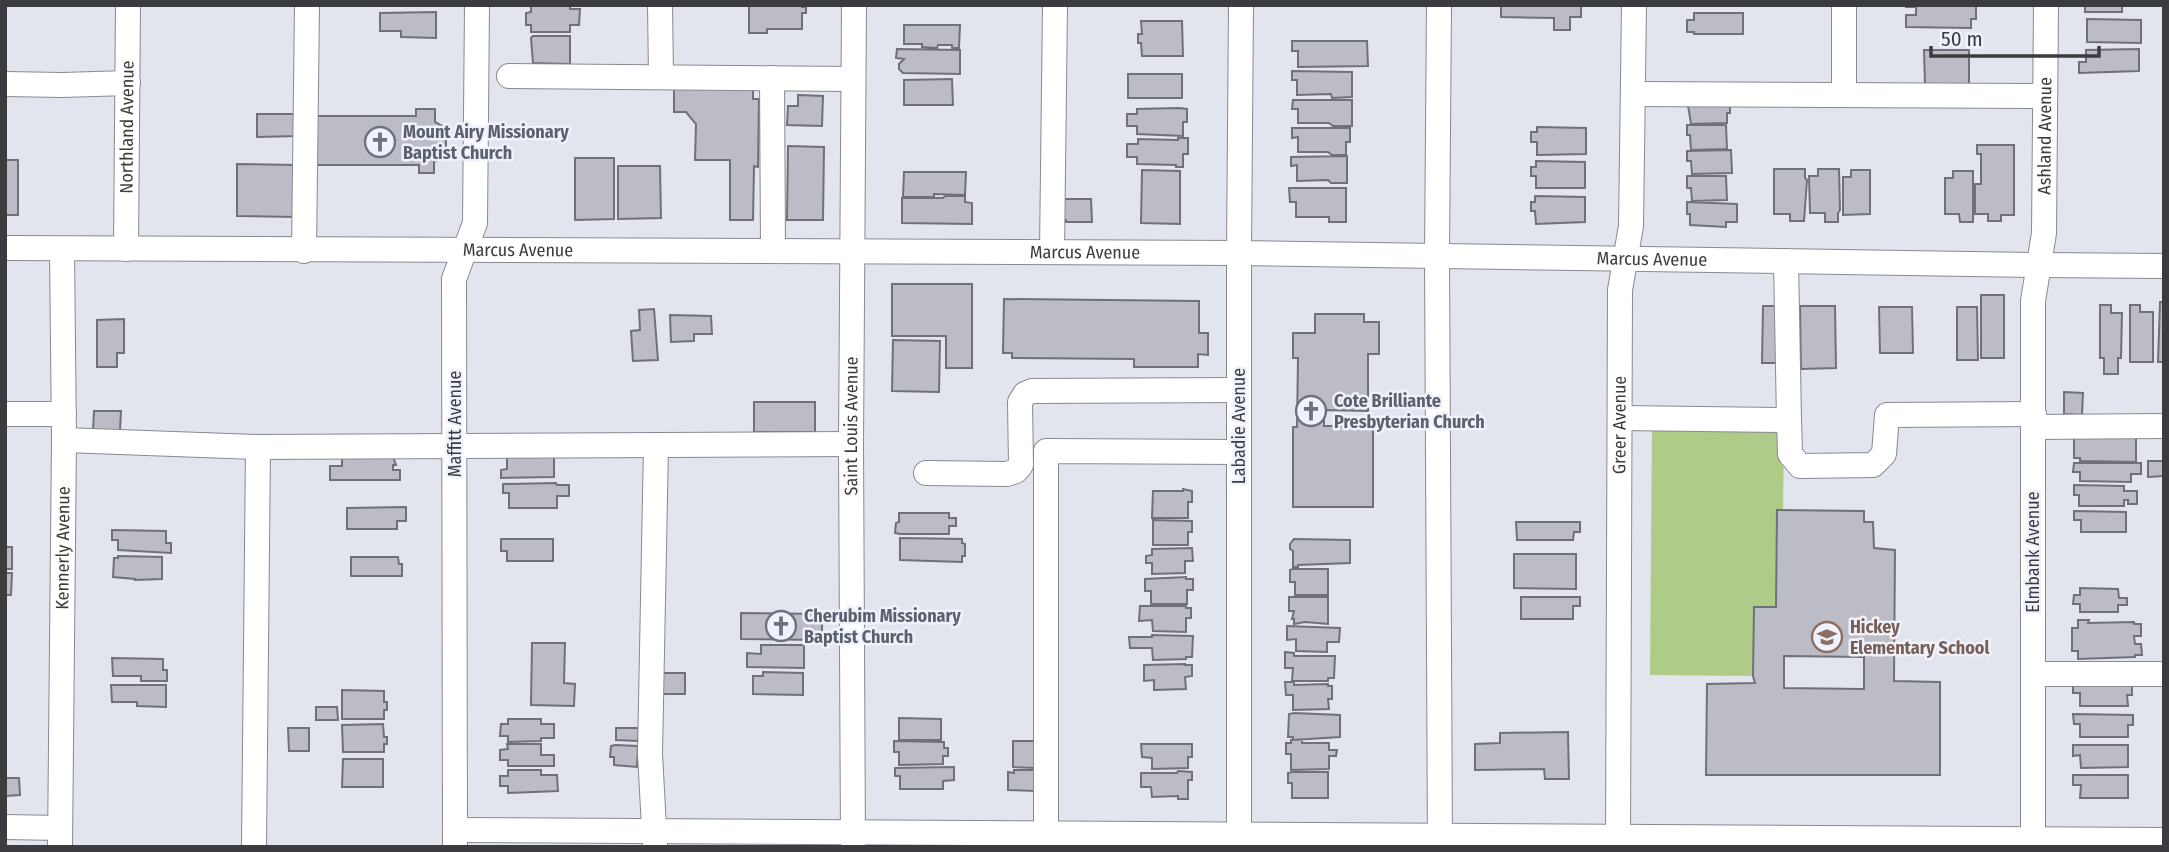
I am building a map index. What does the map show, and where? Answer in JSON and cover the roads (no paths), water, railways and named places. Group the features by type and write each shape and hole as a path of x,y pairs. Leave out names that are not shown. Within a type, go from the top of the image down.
{"street":[{"name":"Northland Avenue","path":"126,249 128,5"},
{"path":"304,251 307,5"},
{"name":"Maffitt Avenue","path":"456,838 454,279 475,223 477,5"},
{"path":"660,5 660,76"},
{"name":"Saint Louis Avenue","path":"853,840 850,444 854,5"},
{"path":"1052,252 1055,5"},
{"name":"Labadie Avenue","path":"1239,841 1241,5"},
{"path":"1439,5 1437,255 1440,841"},
{"name":"Greer Avenue","path":"1618,842 1620,290 1631,226 1634,5"},
{"path":"1844,5 1844,94"},
{"name":"Ashland Avenue","path":"2040,265 2044,233 2046,5"},
{"path":"509,76 853,79"},
{"path":"772,78 773,251"},
{"path":"5,84 128,83"},
{"path":"1633,94 2045,96"},
{"name":"Marcus Avenue","path":"5,248 1239,253 2164,266"},
{"name":"Kennerly Avenue","path":"60,837 64,440 62,248"},
{"path":"1786,261 1790,454 1800,466 1873,465 1884,454 1886,415 2164,426"},
{"name":"Elmbank Avenue","path":"2033,839 2033,301 2040,265"},
{"path":"926,473 1007,474 1016,471 1021,465 1020,402 1025,394 1032,391 1239,390"},
{"path":"5,414 64,414"},
{"path":"1620,418 1789,420"},
{"path":"64,440 258,447 850,444"},
{"path":"655,839 650,754 656,444"},
{"path":"254,847 258,447"},
{"path":"1046,840 1046,451 1239,452"},
{"path":"2034,674 2164,674"},
{"path":"5,827 60,837"},
{"path":"456,838 1971,843 2033,839 2154,842"}],"place":[{"name":"Mount Airy Missionary Baptist Church","path":"380,142"},
{"name":"Cote Brilliante Presbyterian Church","path":"1311,411"},
{"name":"Cherubim Missionary Baptist Church","path":"781,626"},
{"name":"Hickey Elementary School","path":"1827,637"}]}
